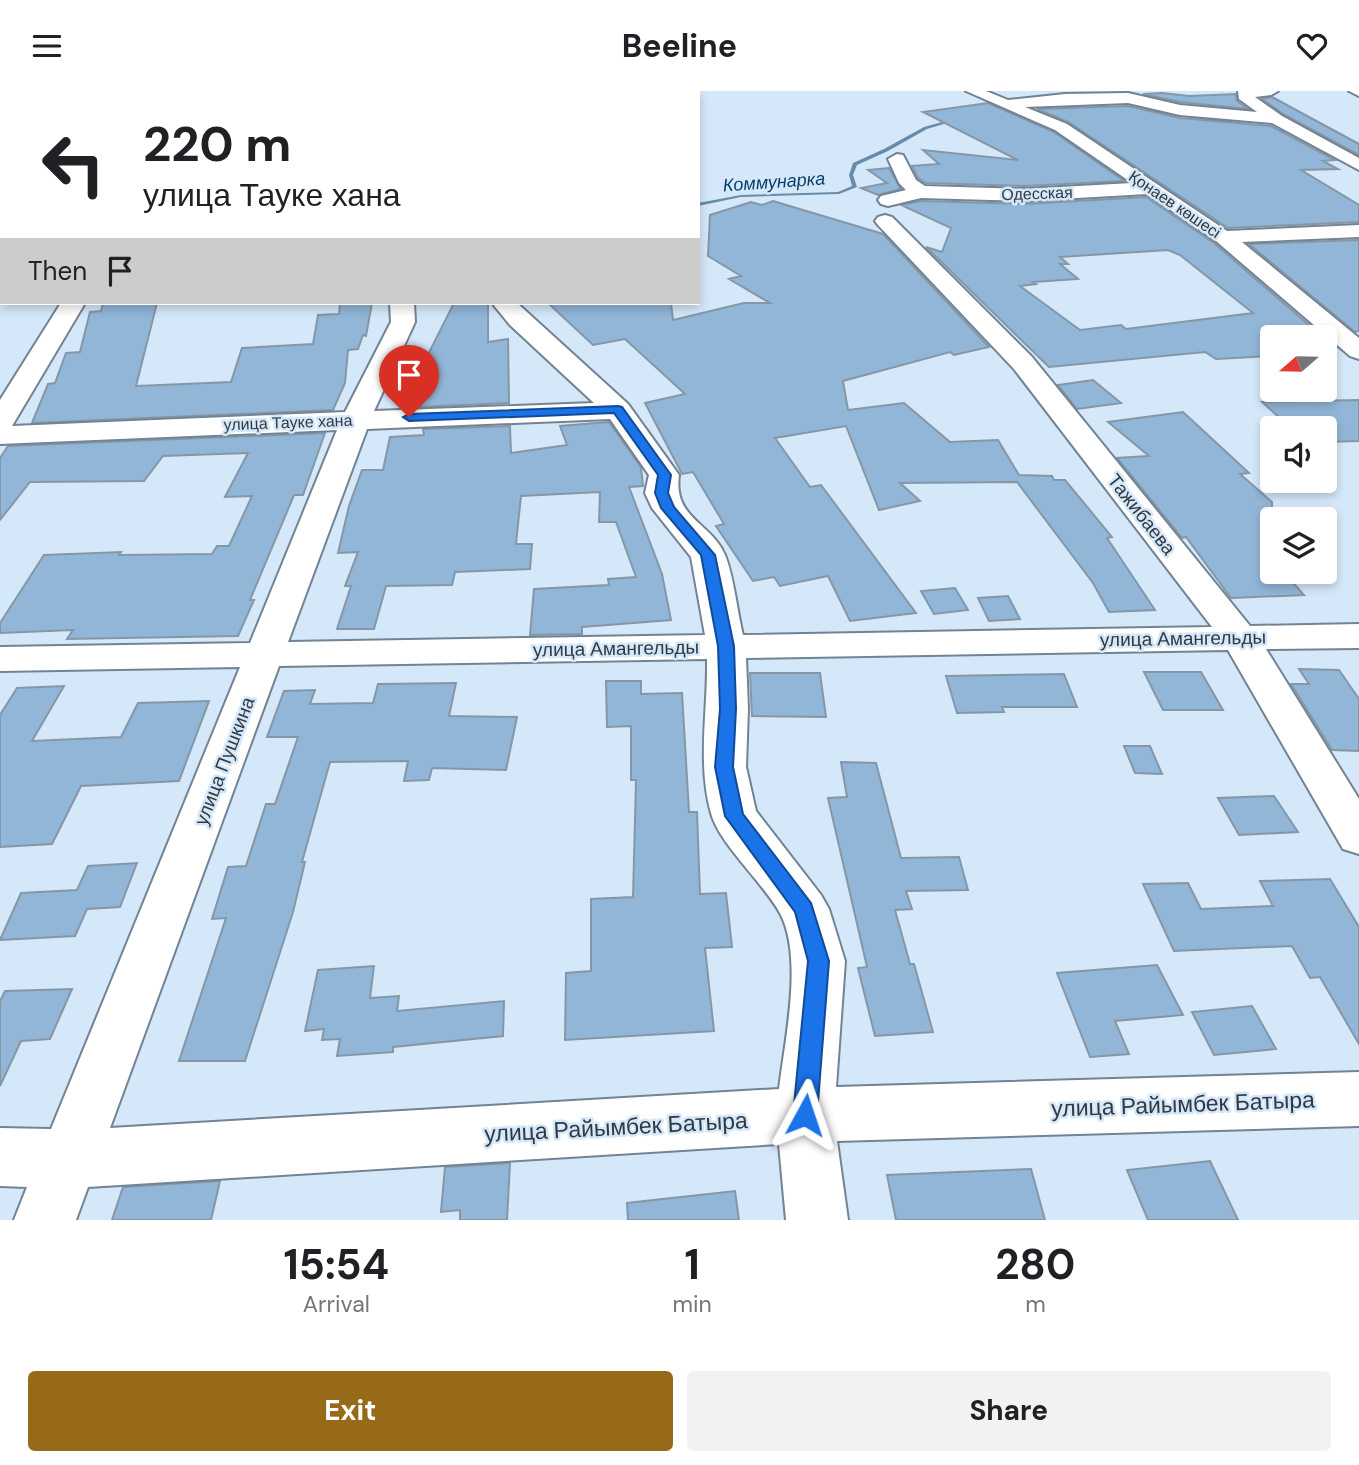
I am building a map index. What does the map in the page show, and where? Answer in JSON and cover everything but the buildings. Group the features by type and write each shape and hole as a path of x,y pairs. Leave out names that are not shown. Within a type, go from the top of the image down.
{"street":[{"name":"Қонаев көшесі","path":"973,91 1061,127 1152,188 1223,236 1359,351"},
{"path":"1271,91 1251,92 1244,96 1276,119 1328,139 1359,165"},
{"path":"1009,106 1129,95 1180,110 1276,119"},
{"path":"897,159 908,183 921,192"},
{"name":"Одесская","path":"886,211 921,192 1025,195 1152,188"},
{"name":"Тажибаева","path":"886,211 1023,363 1239,637 1359,837"},
{"path":"1223,236 1359,231"},
{"path":"0,423 72,305"},
{"name":"улица Пушкина","path":"45,1220 356,419 403,322 402,305"},
{"path":"506,305 618,410 664,475 662,493 668,508 708,555 726,646 728,709 724,767 734,816 804,909 819,961 805,1115 817,1220"},
{"name":"улица Тауке хана","path":"0,435 618,410"},
{"name":"улица Амангельды","path":"0,659 1359,636"},
{"name":"улица Райымбек Батыра","path":"0,1157 69,1159 805,1115 1359,1099"}],"waterway":[{"name":"Коммунарка","path":"1135,109 1245,124"},
{"name":"Коммунарка","path":"700,205 741,196 839,193 855,187 851,175 855,164 925,128 953,120"},
{"name":"Коммунарка","path":"1267,128 1359,144"}],"route":[{"path":"409,417 618,410 664,475 662,493 668,508 708,555 726,646 728,709 724,767 734,816 804,909 819,961 805,1115"}]}
